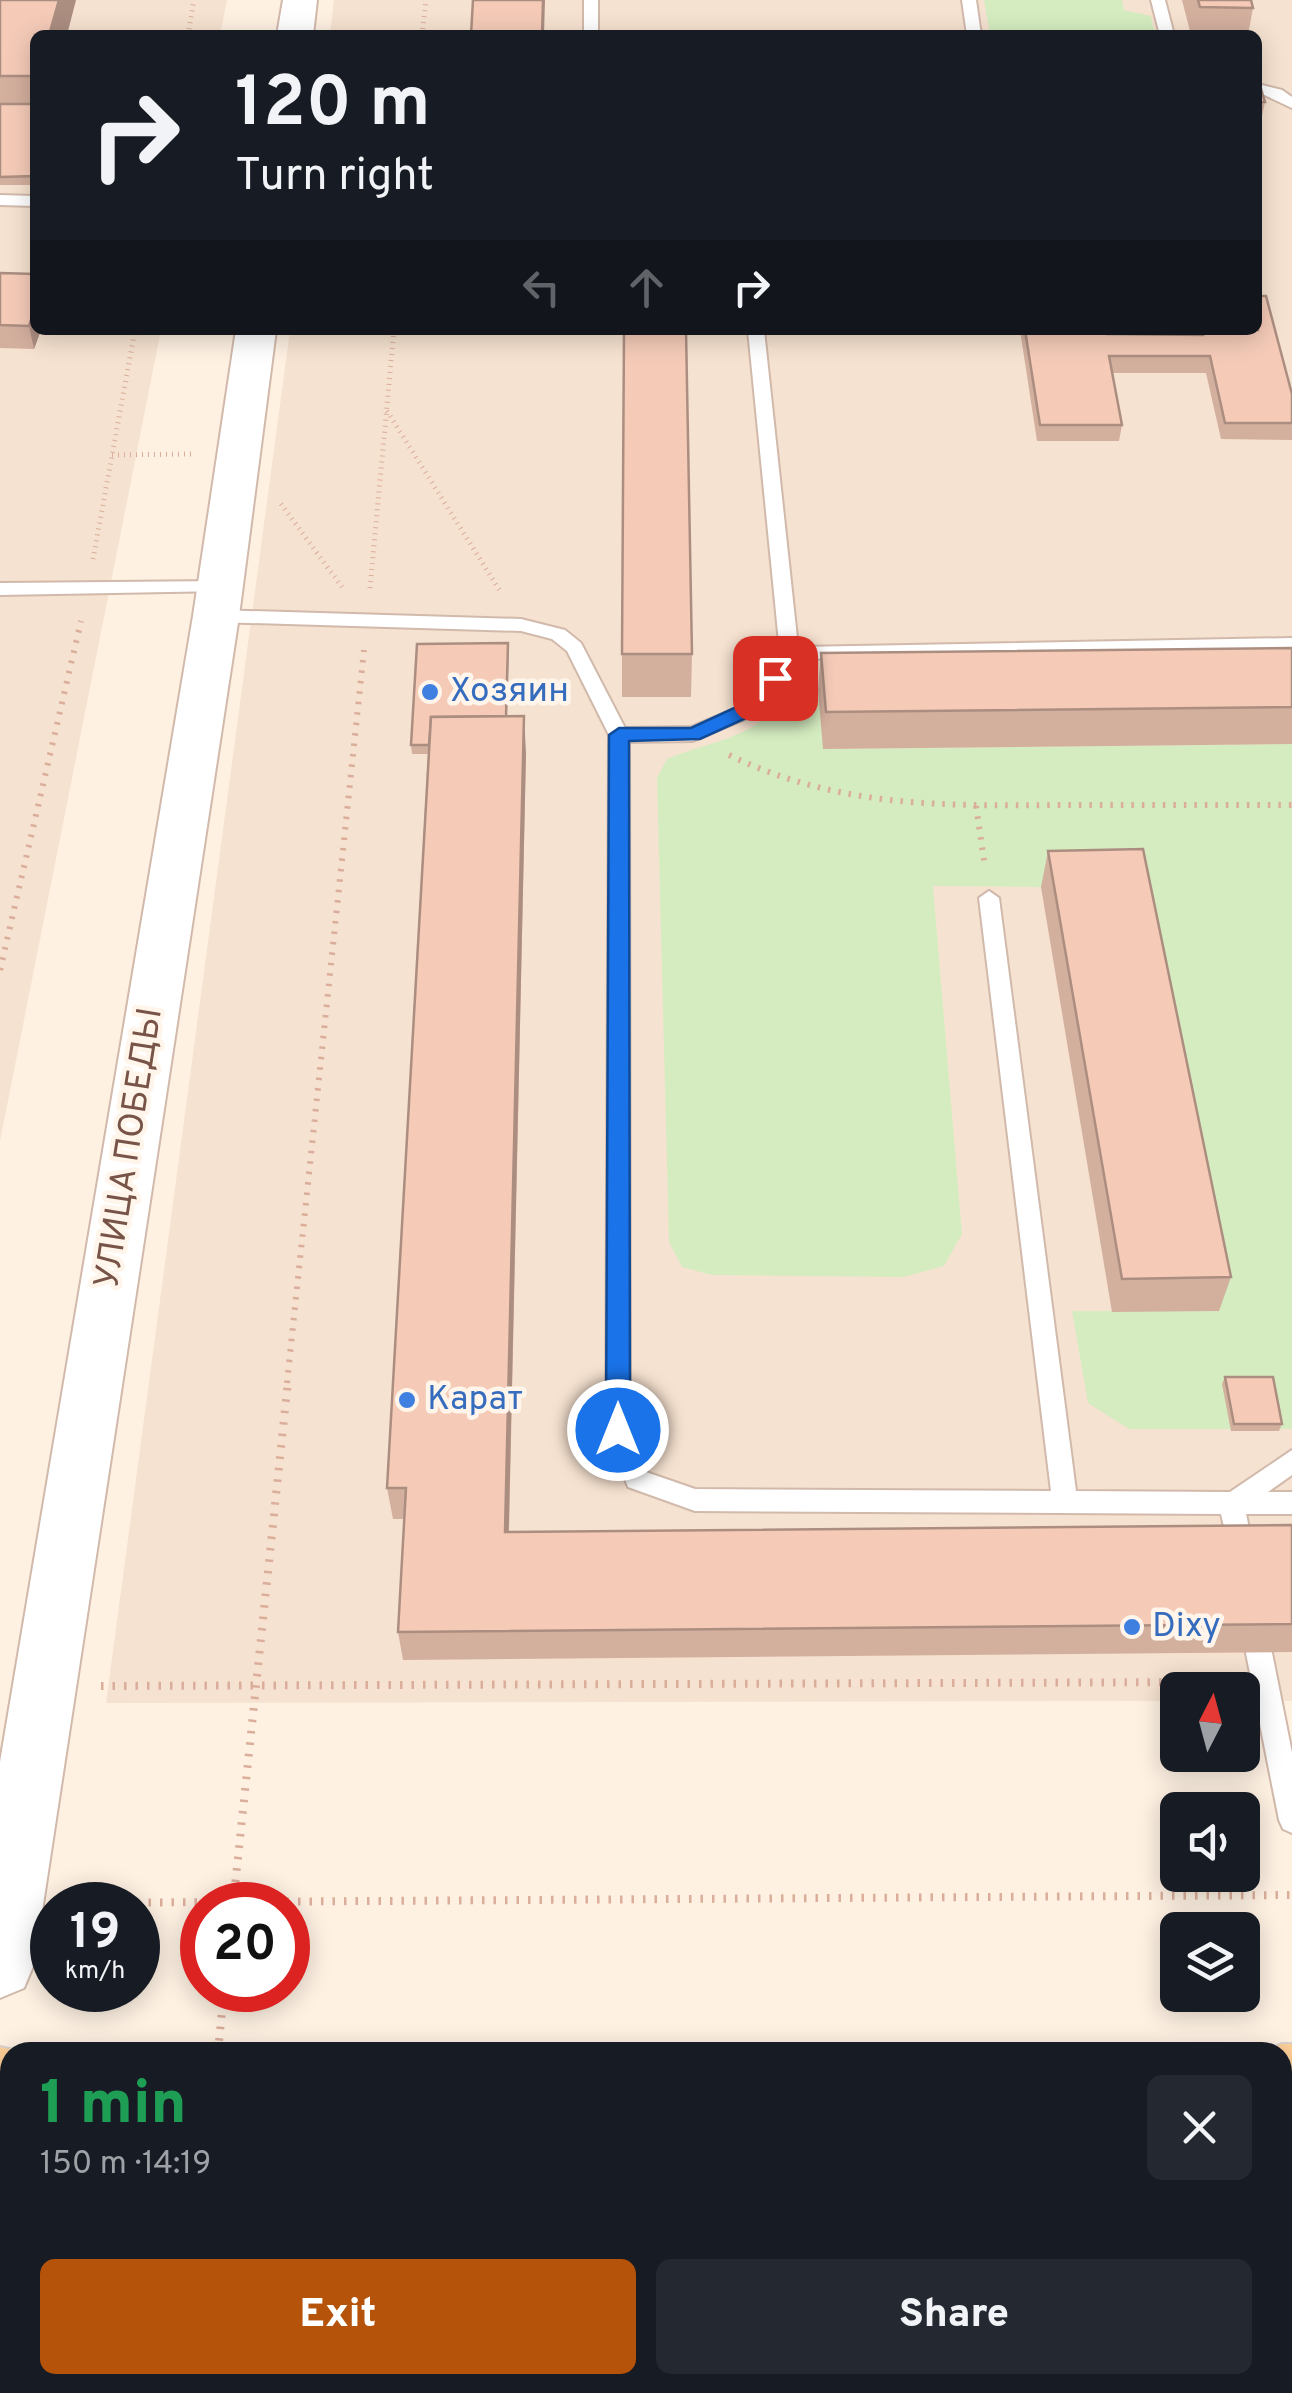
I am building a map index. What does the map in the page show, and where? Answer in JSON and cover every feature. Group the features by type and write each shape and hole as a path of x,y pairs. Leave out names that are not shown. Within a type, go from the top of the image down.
{"street":[{"path":"297,30 300,0"},
{"name":"УЛИЦА ПОБЕДЫ","path":"0,1964 218,602 255,335"}],"lane":[{"path":"590,0 591,30"},
{"path":"969,0 973,30"},
{"path":"1158,0 1165,30"},
{"path":"1262,89 1277,93 1292,104"},
{"path":"0,200 30,201"},
{"path":"619,735 694,734 762,704 789,652 757,335"},
{"path":"0,589 88,588 367,620 521,625 558,634 574,647 619,735 618,1430 637,1478 695,1500 1292,1502"},
{"path":"789,652 1292,644"},
{"path":"989,898 1065,1502"},
{"path":"1232,1504 1292,1461"},
{"path":"1232,1504 1242,1556"},
{"path":"1259,1653 1292,1820"}],"path":[{"path":"189,30 194,0"},
{"path":"423,30 426,0"},
{"path":"0,970 88,588 134,335"},
{"path":"235,1882 394,335"},
{"path":"386,410 521,625"},
{"path":"694,734 752,767 827,794 976,806 1292,805"},
{"path":"976,806 989,898"},
{"path":"44,1686 1265,1682"},
{"path":"310,1903 1292,1895"},
{"path":"7,1904 180,1904"},
{"path":"219,2042 222,2012"}],"shaded area":[{"path":"0,0 227,0 221,30 30,30 30,335 160,335 0,1141"},
{"path":"334,0 1292,0 1292,1701 1260,1701 1260,1672 1160,1672 1160,1701 106,1703 289,335 1262,335 1262,30 331,30"}],"green space":[{"path":"984,0 1122,0 1124,10 1151,16 1154,30 989,30"},
{"path":"818,690 824,749 1292,744 1292,1429 1129,1429 1088,1403 1072,1311 1218,1311 1041,887 933,886 962,1234 944,1266 903,1277 712,1275 682,1267 669,1242 657,778 667,759 749,729 788,693"}],"building":[{"path":"0,0 59,0 50,30 30,30 30,76 0,76"},
{"path":"473,0 543,0 542,30 471,30"},
{"path":"1198,0 1251,0 1253,8 1200,7"},
{"path":"0,104 30,104 30,176 0,177"},
{"path":"0,273 30,274 29,326 0,325"},
{"path":"1262,296 1266,296 1292,394 1292,423 1225,423 1210,356 1109,356 1122,425 1040,425 1026,335 1262,335"},
{"path":"624,335 686,335 692,654 622,654"},
{"path":"508,643 506,716 431,717 429,745 411,745 417,644"},
{"path":"1292,648 1292,707 826,712 821,653"},
{"path":"524,716 505,1532 1292,1525 1292,1624 398,1632 406,1488 387,1488 431,717"},
{"path":"1143,849 1231,1277 1122,1279 1048,851"},
{"path":"1225,1377 1273,1377 1282,1424 1234,1424"}],"place":[{"name":"Хозяин","path":"430,692"},
{"name":"Карат","path":"407,1400"},
{"name":"Dixy","path":"1132,1627"}],"route":[{"path":"618,1430 619,735 694,734 762,704 775,678"}]}
